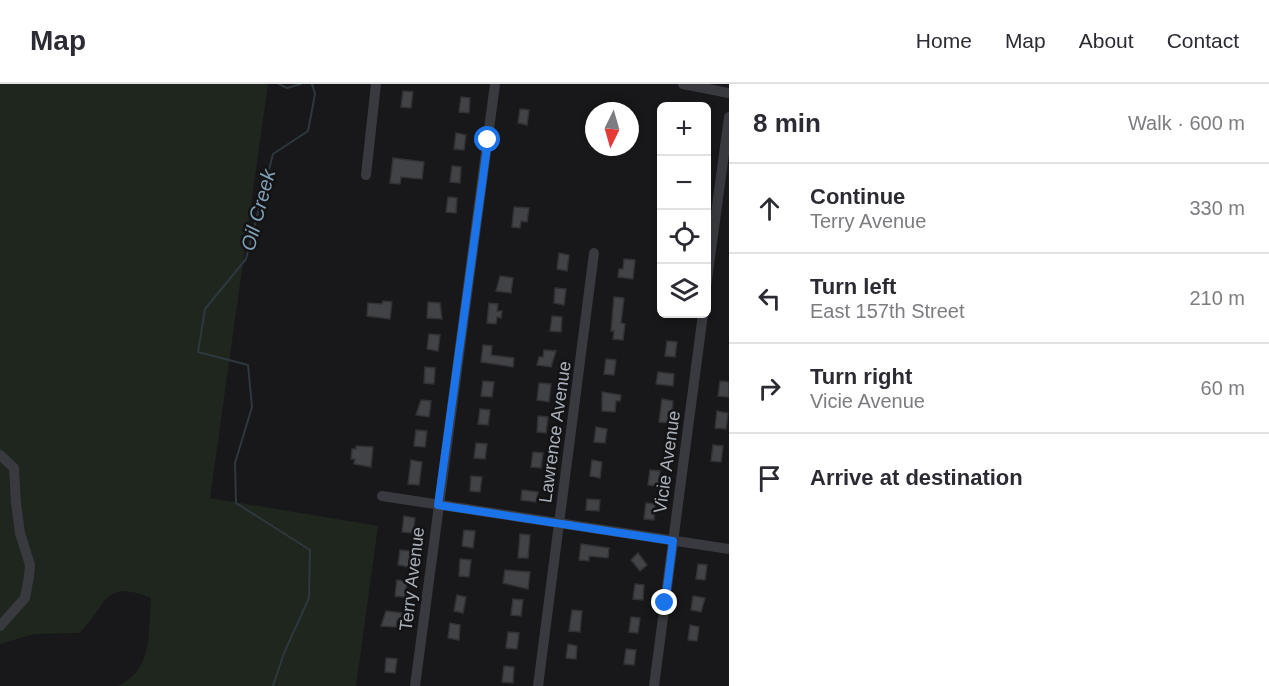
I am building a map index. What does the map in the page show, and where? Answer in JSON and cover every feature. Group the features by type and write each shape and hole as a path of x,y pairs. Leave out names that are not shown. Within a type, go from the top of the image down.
{"street":[{"path":"366,175 376,84"},
{"name":"Terry Avenue","path":"415,686 495,84"},
{"path":"683,84 729,93"},
{"path":"709,264 729,117"},
{"name":"Lawrence Avenue","path":"538,686 594,253"},
{"name":"Vicie Avenue","path":"654,686 702,318"},
{"path":"0,455 14,468 20,532 30,565 25,598 0,626"},
{"path":"382,496 729,549"}],"shaded area":[{"path":"0,84 268,84 210,498 378,526 356,686 118,686 130,679 138,670 147,648 150,623 151,598 123,591 114,593 108,598 79,633 34,634 0,644"}],"building":[{"path":"403,91 413,92 411,108 401,107"},
{"path":"461,97 470,98 469,113 459,112"},
{"path":"520,109 529,110 527,125 518,123"},
{"path":"456,133 466,135 464,150 454,149"},
{"path":"393,158 424,162 422,179 401,177 400,184 390,183"},
{"path":"452,166 461,167 460,183 450,182"},
{"path":"448,197 457,198 456,213 446,212"},
{"path":"514,207 529,208 527,222 521,221 520,228 512,227"},
{"path":"559,253 569,255 567,271 557,269"},
{"path":"624,259 635,260 633,279 618,277 619,269 623,269"},
{"path":"500,276 513,278 511,293 496,291"},
{"path":"555,288 566,289 564,305 554,303"},
{"path":"614,297 624,298 621,323 625,324 623,340 613,339 614,331 611,331"},
{"path":"383,301 392,302 390,319 367,316 368,303 382,304"},
{"path":"428,302 440,303 442,319 427,318"},
{"path":"489,303 498,304 497,311 502,311 501,318 497,317 496,324 487,323"},
{"path":"552,316 562,317 561,332 550,331"},
{"path":"429,334 440,335 438,351 427,349"},
{"path":"667,341 677,342 675,357 665,356"},
{"path":"483,345 492,346 491,355 514,358 513,367 481,362"},
{"path":"544,350 556,351 551,367 537,365 539,357 543,357"},
{"path":"606,359 616,360 614,375 604,374"},
{"path":"425,367 435,368 434,384 424,383"},
{"path":"658,372 674,374 673,386 656,384"},
{"path":"483,381 494,382 492,397 481,396"},
{"path":"720,381 729,382 729,397 718,396"},
{"path":"539,383 551,384 549,402 537,400"},
{"path":"602,392 621,395 620,401 616,401 615,412 602,411"},
{"path":"662,399 673,401 671,423 659,422"},
{"path":"421,400 431,401 429,417 416,415"},
{"path":"480,409 490,410 488,425 478,424"},
{"path":"717,411 728,413 726,429 715,428"},
{"path":"538,416 548,417 546,433 537,432"},
{"path":"596,427 607,429 605,443 594,442"},
{"path":"416,430 427,431 425,447 414,446"},
{"path":"476,443 487,444 485,459 474,458"},
{"path":"713,445 723,446 721,462 711,461"},
{"path":"356,446 373,447 371,467 354,464 355,459 351,459 352,449 356,449"},
{"path":"533,452 543,453 541,468 531,467"},
{"path":"411,460 422,462 419,485 408,484"},
{"path":"592,460 602,462 600,478 590,476"},
{"path":"650,470 660,471 658,486 648,485"},
{"path":"471,476 482,477 480,492 470,491"},
{"path":"522,490 538,492 536,502 521,500"},
{"path":"587,499 600,500 599,511 586,510"},
{"path":"646,503 655,504 654,520 644,519"},
{"path":"404,516 415,518 413,533 402,532"},
{"path":"464,530 475,531 473,548 462,546"},
{"path":"520,534 530,535 528,558 518,558"},
{"path":"581,544 609,548 608,558 589,556 589,561 579,560"},
{"path":"400,550 410,551 409,567 398,565"},
{"path":"638,553 647,565 640,571 631,560"},
{"path":"460,559 471,560 469,577 459,576"},
{"path":"698,564 707,565 705,580 696,579"},
{"path":"505,570 530,572 528,589 503,583"},
{"path":"397,580 407,582 405,597 395,596"},
{"path":"635,584 644,585 643,600 633,599"},
{"path":"457,595 466,597 463,613 454,611"},
{"path":"693,596 705,598 701,612 691,610"},
{"path":"513,599 523,600 521,616 511,615"},
{"path":"572,610 582,611 580,632 569,631"},
{"path":"386,611 402,613 401,621 397,620 396,627 381,626"},
{"path":"631,617 640,618 638,633 629,632"},
{"path":"450,623 460,625 459,640 448,638"},
{"path":"690,625 699,627 697,641 688,640"},
{"path":"508,632 519,633 517,649 506,648"},
{"path":"568,644 577,646 576,659 566,658"},
{"path":"626,649 636,650 634,665 624,664"},
{"path":"386,658 397,659 395,673 385,672"},
{"path":"504,666 514,667 513,683 502,682"}],"waterway":[{"name":"Oil Creek","path":"279,84 287,88 301,84"},
{"name":"Oil Creek","path":"273,686 284,653 309,598 310,550 236,503 235,463 252,407 248,365 198,352 205,309 246,259 273,154 308,131 315,94 312,84"}],"route":[{"path":"488,140 438,505 673,541 665,603"}]}
